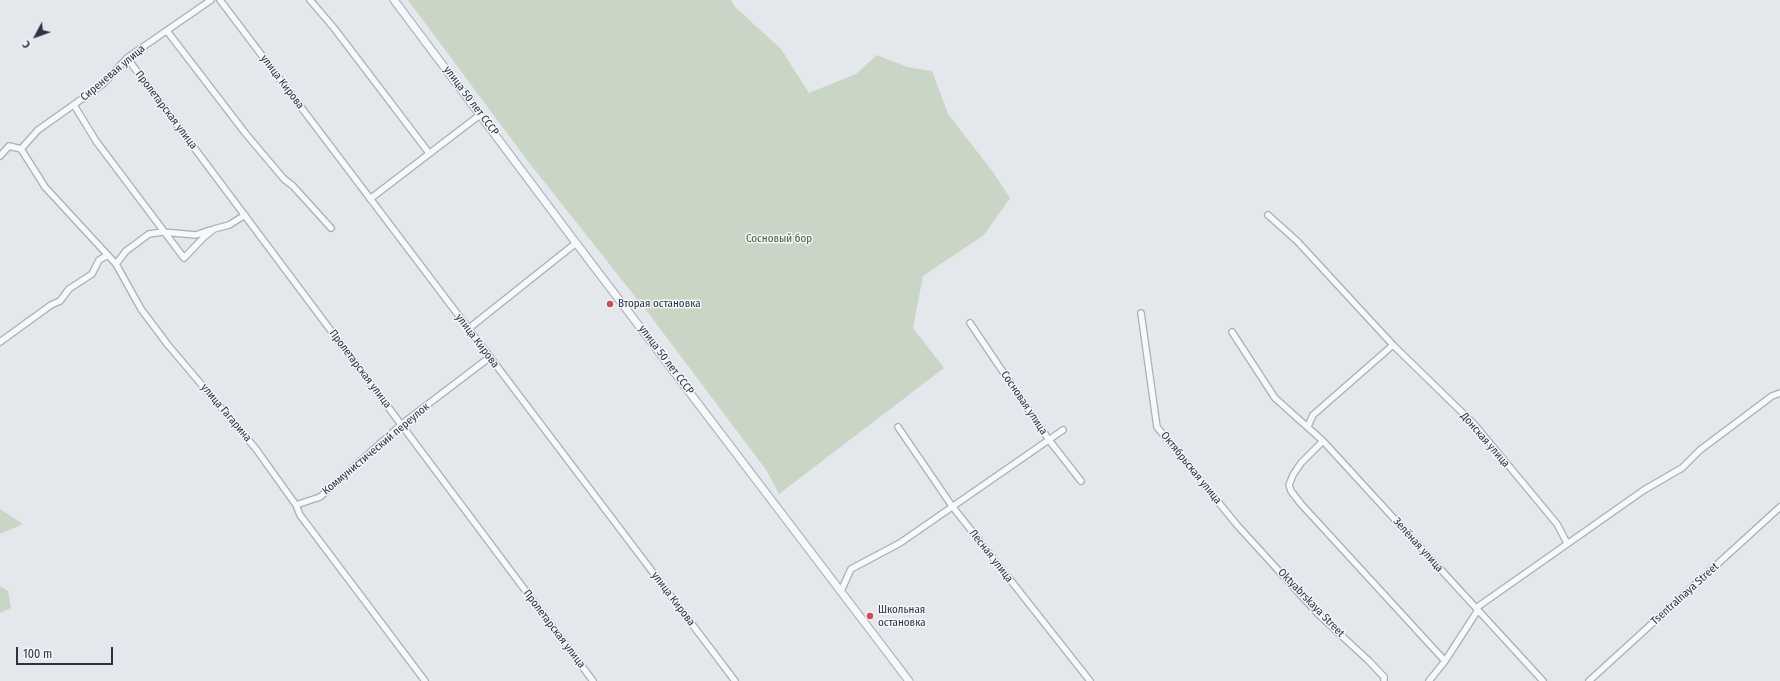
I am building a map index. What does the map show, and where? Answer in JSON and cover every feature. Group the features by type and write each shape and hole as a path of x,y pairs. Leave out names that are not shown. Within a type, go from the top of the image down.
{"street":[{"name":"Сиреневая улица","path":"21,149 38,130 102,84 127,58 211,0"},
{"name":"улица Кирова","path":"220,0 735,681"},
{"path":"310,0 334,28 429,153"},
{"name":"улица 50 лет СССР","path":"394,0 481,114 576,244 909,681"},
{"path":"167,31 246,134 284,179 293,186 331,228"},
{"name":"Пролетарская улица","path":"127,58 593,681"},
{"path":"74,105 96,141 184,258 214,229"},
{"path":"370,199 481,114"},
{"path":"0,156 9,146 21,149"},
{"name":"улица Гагарина","path":"21,149 46,187 66,212 97,242 116,264 142,309 164,339 248,440 296,505 300,516 425,681"},
{"name":"Донская улица","path":"1268,214 1297,241 1393,345 1474,424 1557,524 1567,543"},
{"path":"116,264 126,251 149,234 163,232 196,235 229,225 245,215"},
{"path":"468,329 576,244"},
{"path":"0,342 51,305 60,301 69,289 92,274 99,260 108,255"},
{"name":"Oktyabrskaya Street","path":"1141,312 1158,428 1237,525 1318,614 1371,663 1384,677 1384,681"},
{"name":"Сосновая улица","path":"970,323 1049,440 1081,481"},
{"name":"Зелёная улица","path":"1232,332 1275,398 1323,441 1543,681"},
{"path":"1308,426 1313,415 1393,345"},
{"name":"Коммунистический переулок","path":"296,505 320,497 402,424 490,357"},
{"path":"1430,681 1445,661 1477,609 1567,543 1644,490 1682,468 1700,450 1772,396 1780,393"},
{"name":"Лесная улица","path":"898,427 952,506 1090,681"},
{"path":"841,591 851,569 900,543 1064,430"},
{"path":"1323,441 1301,463 1293,475 1289,485 1291,491 1301,504 1445,661"},
{"name":"Tsentralnaya Street","path":"1589,681 1780,507"}],"green space":[{"name":"Сосновый бор","path":"408,0 731,0 735,7 781,49 809,93 856,74 877,55 907,67 932,71 948,114 993,172 1010,198 984,235 923,276 913,328 944,368 779,494 767,471 652,318 527,160"},
{"path":"0,509 23,524 0,534"},
{"path":"0,586 8,591 11,608 0,613"}],"place":[{"name":"Вторая остановка","path":"610,304"},
{"name":"Школьная остановка","path":"870,616"}]}
